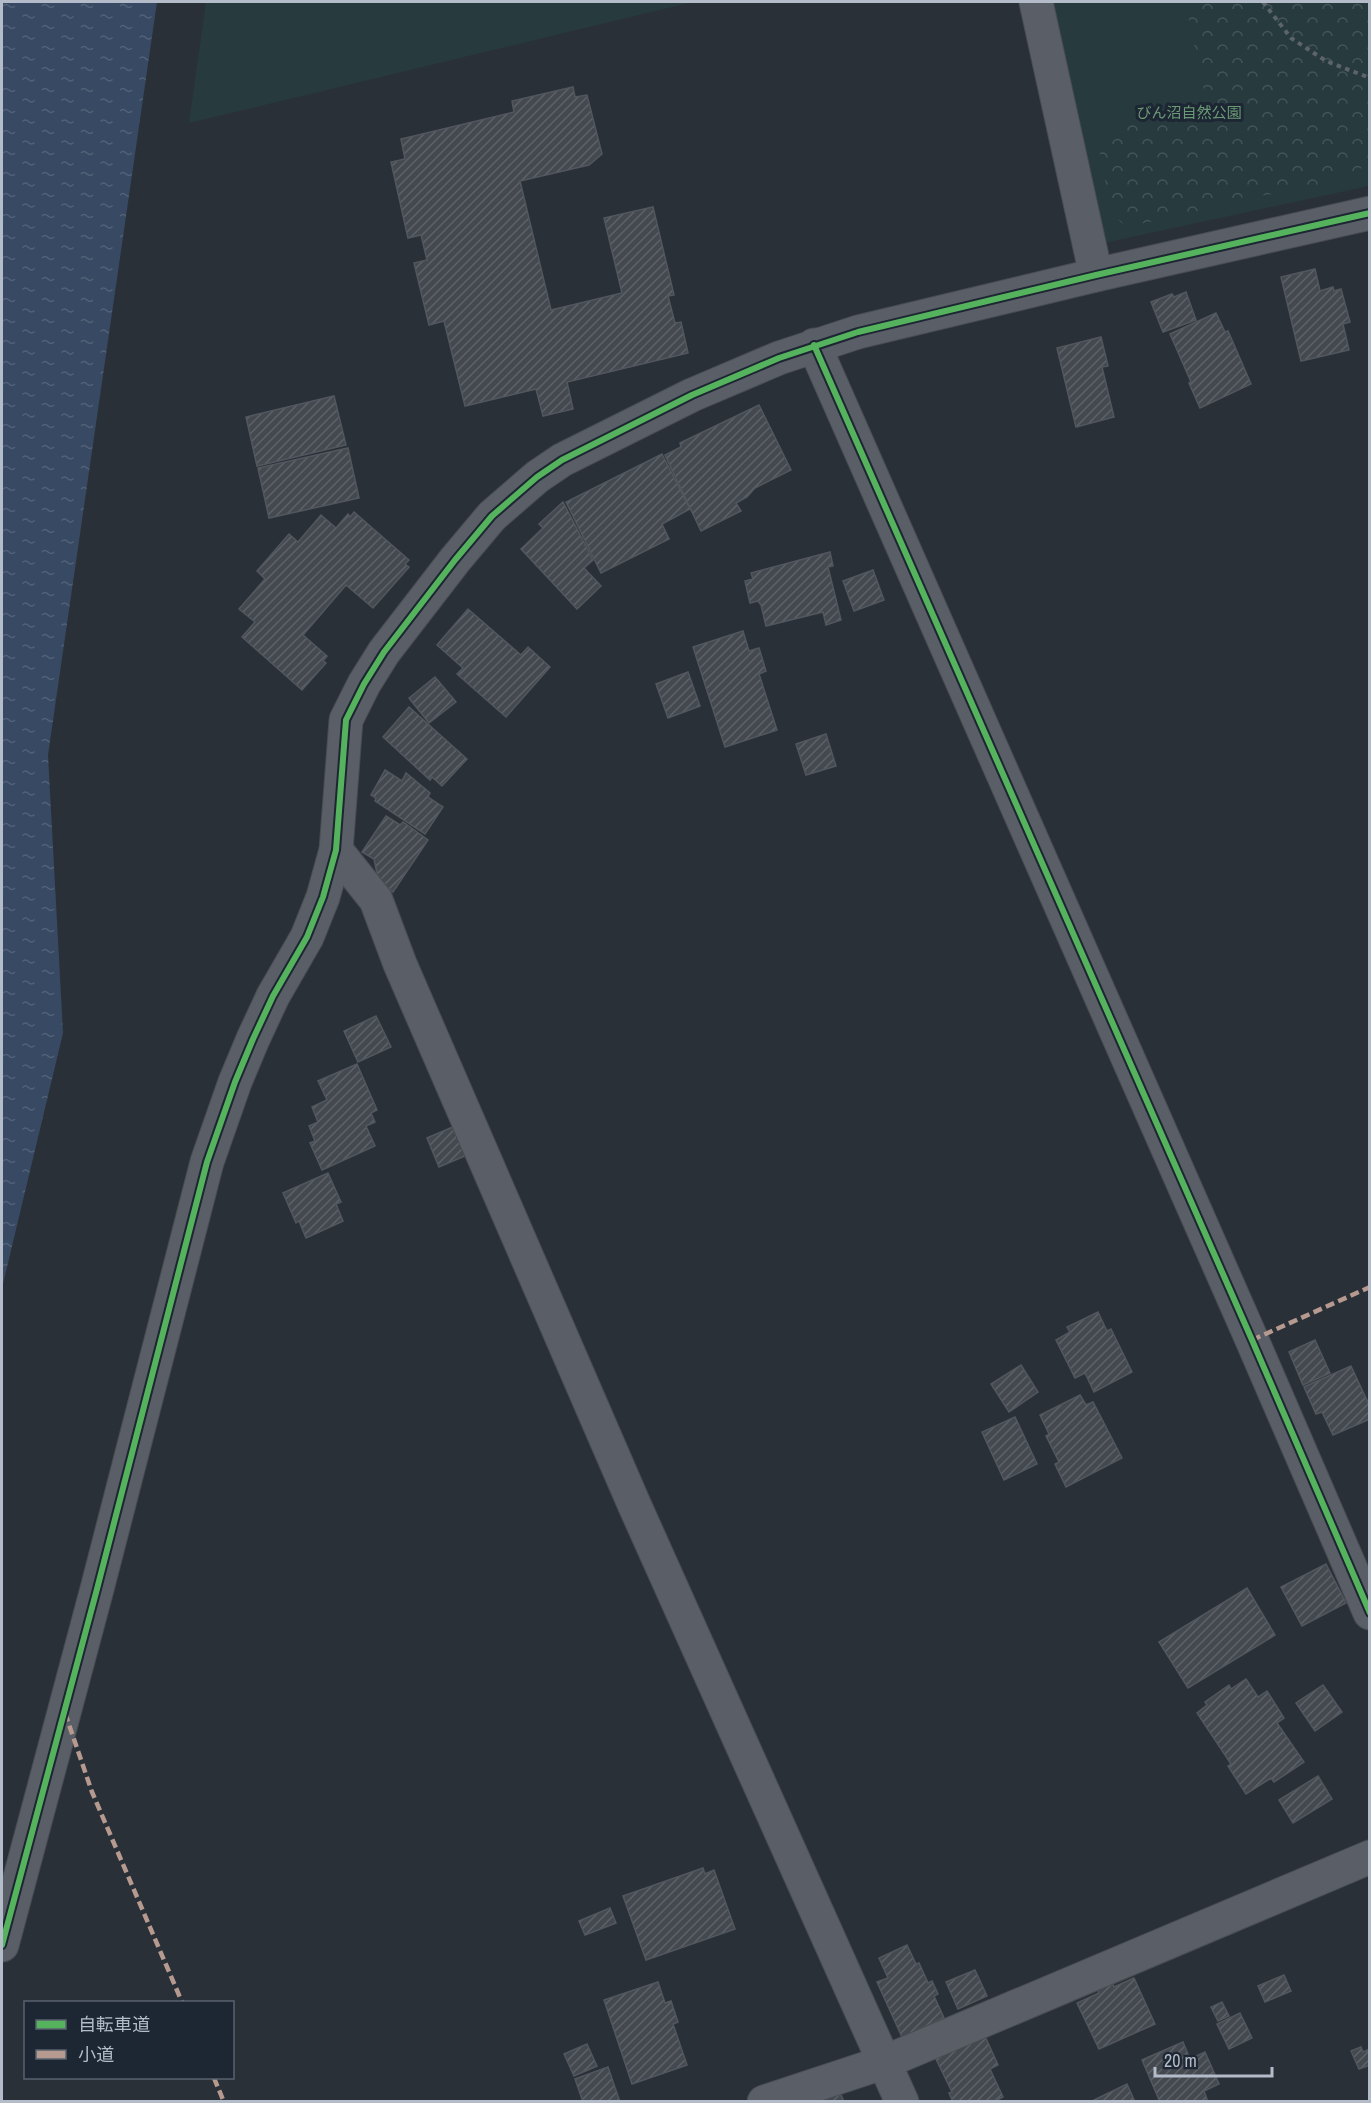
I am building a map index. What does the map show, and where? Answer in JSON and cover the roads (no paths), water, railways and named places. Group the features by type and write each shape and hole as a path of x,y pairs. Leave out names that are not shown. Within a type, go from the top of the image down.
{"street":[{"path":"1036,2 1096,274"},
{"path":"2,1945 207,1162 253,1039 273,996 307,937 323,897 336,850 346,720 364,684 384,652 455,560 492,516 537,477 562,460 692,394 779,357 858,332 1096,274 1370,213"},
{"path":"814,345 1370,1612"},
{"path":"336,850 376,900 404,975 624,1482 902,2102"},
{"path":"764,2102 885,2062 1370,1857"}],"water":[{"path":"2,2 157,2 48,755 63,1033 2,1288"}],"park label":[{"name":"びん沼自然公園","path":"1189,112"}]}
